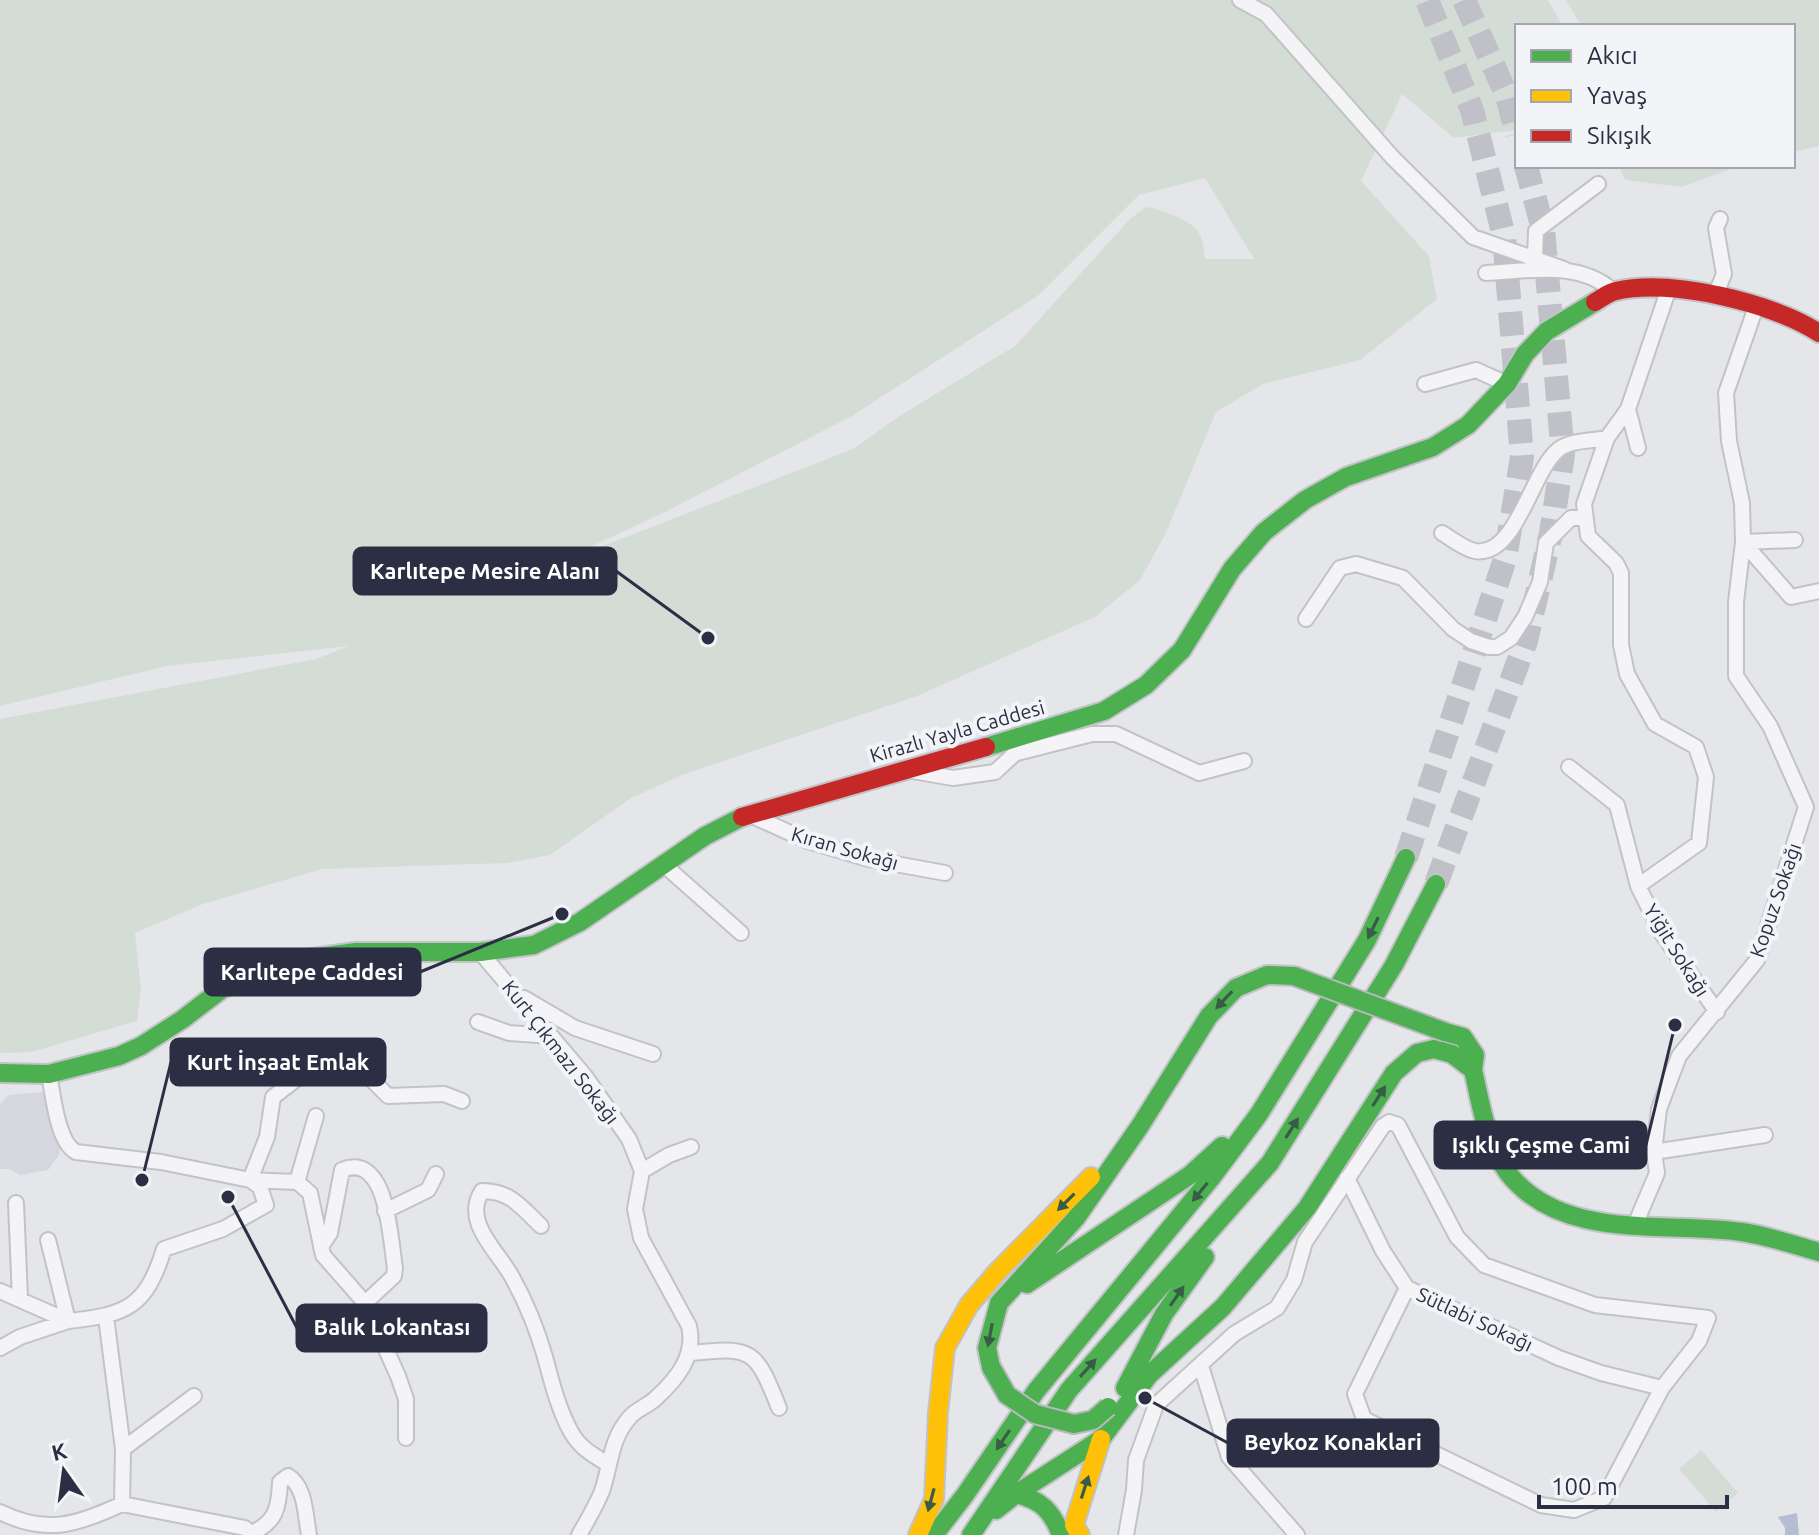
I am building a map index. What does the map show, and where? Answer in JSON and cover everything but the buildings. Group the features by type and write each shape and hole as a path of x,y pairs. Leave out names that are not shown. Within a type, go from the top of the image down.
{"main road":[{"name":"Kirazlı Yayla Caddesi","path":"3,1077 49,1074 119,1056 183,1019 222,989 284,962 326,954 480,952 534,945 580,922 705,836 748,814 1104,711 1146,685 1182,650 1232,569 1264,532 1305,500 1346,477 1433,447 1468,425 1507,384 1525,354 1547,331 1613,291 1640,287 1669,288 1757,304 1801,321 1819,333"},
{"path":"934,1535 1036,1391 1212,1177 1259,1114 1367,940 1406,858"},
{"path":"1125,1388 1164,1314 1270,1163 1394,965 1436,884"},
{"path":"1280,1241 1093,1420 1074,1424 1035,1414 1007,1395 991,1367 987,1348 999,1303 1076,1218 1140,1126 1209,1016 1236,988 1267,975 1294,976 1463,1037 1475,1055 1473,1070 1489,1139 1508,1174 1524,1191 1558,1210 1586,1219 1635,1225 1743,1232 1819,1252"},
{"path":"1080,1535 1074,1525 1101,1439 1149,1375 1223,1307 1307,1208 1394,1073 1417,1053 1434,1049 1452,1054 1473,1070"},
{"path":"999,1303 1190,1175 1259,1114"},
{"path":"918,1535 934,1499 945,1348 969,1305 998,1271 1140,1126"},
{"path":"975,1529 1069,1390 1270,1163"},
{"path":"975,1529 1016,1494 1101,1439"},
{"path":"1016,1494 1039,1499 1054,1516 1061,1535"}],"street":[{"path":"1240,0 1266,14 1393,158 1473,237 1601,280 1613,291"},
{"path":"1535,258 1536,231 1598,184"},
{"path":"1715,296 1724,274 1716,228 1720,219"},
{"path":"1486,273 1564,269"},
{"path":"1306,619 1340,568 1356,564 1403,578 1453,629 1471,641 1497,647 1511,638 1525,617 1540,582 1546,543 1571,518 1585,518 1584,504 1607,438 1628,409 1669,288"},
{"name":"Kopuz Sokağı","path":"1635,1225 1657,1173 1654,1152 1659,1109 1679,1056 1757,960 1812,809 1770,726 1736,676 1736,602 1743,542 1742,503 1729,441 1726,393 1757,304"},
{"path":"1425,384 1476,370 1507,384"},
{"path":"1628,409 1638,448"},
{"path":"1442,533 1472,551 1488,552 1504,541 1544,467 1559,448 1607,438"},
{"name":"Yiğit Sokağı","path":"1585,518 1588,536 1616,563 1621,573 1621,645 1627,674 1655,724 1696,747 1706,777 1699,843 1638,886"},
{"path":"1743,542 1795,540"},
{"path":"1743,542 1791,597 1819,591"},
{"path":"903,769 934,777 995,772 1033,734"},
{"path":"1017,753 1092,734 1116,734 1199,773 1244,761"},
{"name":"Yiğit Sokağı","path":"1569,767 1617,805 1638,886 1661,932 1717,1012"},
{"name":"Kıran Sokağı","path":"748,814 808,841 868,859 945,873"},
{"path":"663,864 741,933"},
{"name":"Kurt Çıkmazı Sokağı","path":"480,952 585,1076 629,1139 642,1171"},
{"path":"517,994 575,1028 653,1054"},
{"path":"478,1022 509,1033 551,1036"},
{"path":"250,1180 267,1137 273,1097 299,1074 325,1059 336,1057 349,1063 364,1072 388,1096 444,1094 462,1101"},
{"path":"49,1074 63,1138 68,1148 76,1152 161,1162 250,1180 297,1182 310,1193 323,1255 365,1303 386,1347 406,1399 406,1438"},
{"path":"297,1182 316,1116"},
{"path":"1126,1535 1136,1460 1156,1405 1234,1334 1277,1308 1294,1280 1305,1242 1383,1126 1389,1122 1398,1125 1457,1237 1484,1265 1595,1305 1708,1318 1699,1341 1662,1388 1604,1498 1574,1510 1541,1505 1364,1419 1355,1394 1407,1288"},
{"path":"1654,1152 1765,1135"},
{"path":"579,1535 602,1490 614,1440 631,1415 654,1400 691,1353 689,1326 641,1238 635,1209 642,1171 669,1155 691,1147"},
{"path":"321,1247 330,1233 342,1170 353,1166 365,1169 375,1177 385,1211 394,1276 365,1303"},
{"path":"385,1211 428,1190 436,1174"},
{"name":"Sütlabi Sokağı","path":"1347,1178 1383,1251 1407,1288 1559,1358 1601,1373 1662,1388"},
{"path":"0,1348 20,1337 68,1321 106,1317 143,1297 164,1249 223,1229 266,1205 260,1187 250,1180"},
{"path":"541,1226 500,1191 482,1191 475,1201 478,1226 526,1303 556,1398 572,1433 581,1447 608,1464"},
{"path":"16,1203 20,1298"},
{"path":"48,1240 68,1321"},
{"path":"0,1291 68,1321"},
{"path":"106,1317 123,1449 122,1504"},
{"path":"386,1347 428,1337 449,1321"},
{"path":"691,1353 733,1348 751,1356 764,1370 779,1408"},
{"path":"1201,1366 1229,1457 1297,1535"},
{"path":"123,1449 194,1396"},
{"path":"0,1512 18,1522 52,1528 81,1523 122,1504 245,1528 252,1534 274,1517 279,1505 281,1479 288,1476 301,1491 309,1535"}],"shaded area":[{"path":"0,0 1548,0 1562,24 1515,24 1515,130 1454,138 1402,94 1361,181 1429,256 1437,299 1360,360 1263,384 1216,412 1165,535 1140,580 1095,617 917,696 682,775 631,798 550,855 506,863 322,869 203,904 135,933 141,990 137,1021 31,1052 0,1053 0,719 316,659 349,646 167,666 0,706","holes":["1205,178 1254,259 1205,259 1195,228 1172,214 1146,207 1130,219 1015,346 901,415 853,449 538,571 661,514 852,416 1039,295 1139,195"]},
{"path":"1566,0 1819,0 1819,146 1795,152 1795,24 1580,24"},
{"path":"1620,168 1734,168 1682,187 1625,180"},
{"path":"43,1092 60,1147 59,1155 48,1170 20,1175 9,1169 0,1169 0,1104 9,1095"},
{"path":"1701,1450 1738,1493 1716,1512 1679,1469"}],"water":[{"path":"1797,1513 1799,1535 1785,1535 1785,1528 1778,1517"}],"tunnel":[{"path":"1406,858 1505,559 1522,457 1504,236 1472,110 1427,0"},
{"path":"1464,0 1507,96 1515,126"},
{"path":"1436,884 1526,641 1551,533 1563,455 1543,229 1527,168"}],"traffic: fast":[{"path":"986,747 1104,711 1146,685 1182,650 1232,569 1264,532 1305,500 1346,477 1433,447 1468,425 1507,384 1525,354 1547,331 1595,302"},
{"path":"0,1073 49,1074 119,1056 183,1019 222,989 284,962 356,952 480,952 534,945 580,922 705,836 742,817"},
{"path":"934,1535 1036,1391 1212,1177 1259,1114 1367,940 1406,858"},
{"path":"971,1535 1069,1390 1270,1163 1394,965 1436,884"},
{"path":"991,1367 987,1348 999,1303 1076,1218 1140,1126 1209,1016 1236,988 1267,975 1294,976"},
{"path":"1294,976 1445,1032"},
{"path":"1445,1032 1463,1037 1475,1055 1473,1070"},
{"path":"996,1510 1101,1439 1149,1375 1223,1307 1307,1208 1394,1073 1417,1053 1434,1049 1452,1054 1473,1070"},
{"path":"1473,1070 1485,1123 1501,1162 1530,1195 1557,1210 1617,1224 1742,1232 1819,1252"},
{"path":"1027,1284 1190,1175 1222,1146"},
{"path":"1125,1388 1164,1314 1205,1257"},
{"path":"991,1367 1007,1395 1035,1414 1074,1424 1093,1420 1108,1407"},
{"path":"1016,1494 1044,1508 1054,1519 1061,1535"}],"traffic: slow":[{"path":"918,1535 934,1499 945,1348 969,1305 998,1271 1091,1177"},
{"path":"1080,1535 1074,1525 1101,1439"}],"traffic: jam":[{"path":"1595,302 1613,292 1638,288 1692,291 1749,303 1800,322 1819,333"},
{"path":"742,817 986,747"}],"place":[{"name":"Karlıtepe Mesire Alanı","path":"708,638"},
{"name":"Karlıtepe Caddesi","path":"562,914"},
{"name":"Işıklı Çeşme Cami","path":"1675,1025"},
{"name":"Kurt İnşaat Emlak","path":"142,1180"},
{"name":"Balık Lokantası","path":"228,1197"},
{"name":"Beykoz Konaklari","path":"1145,1398"}]}
